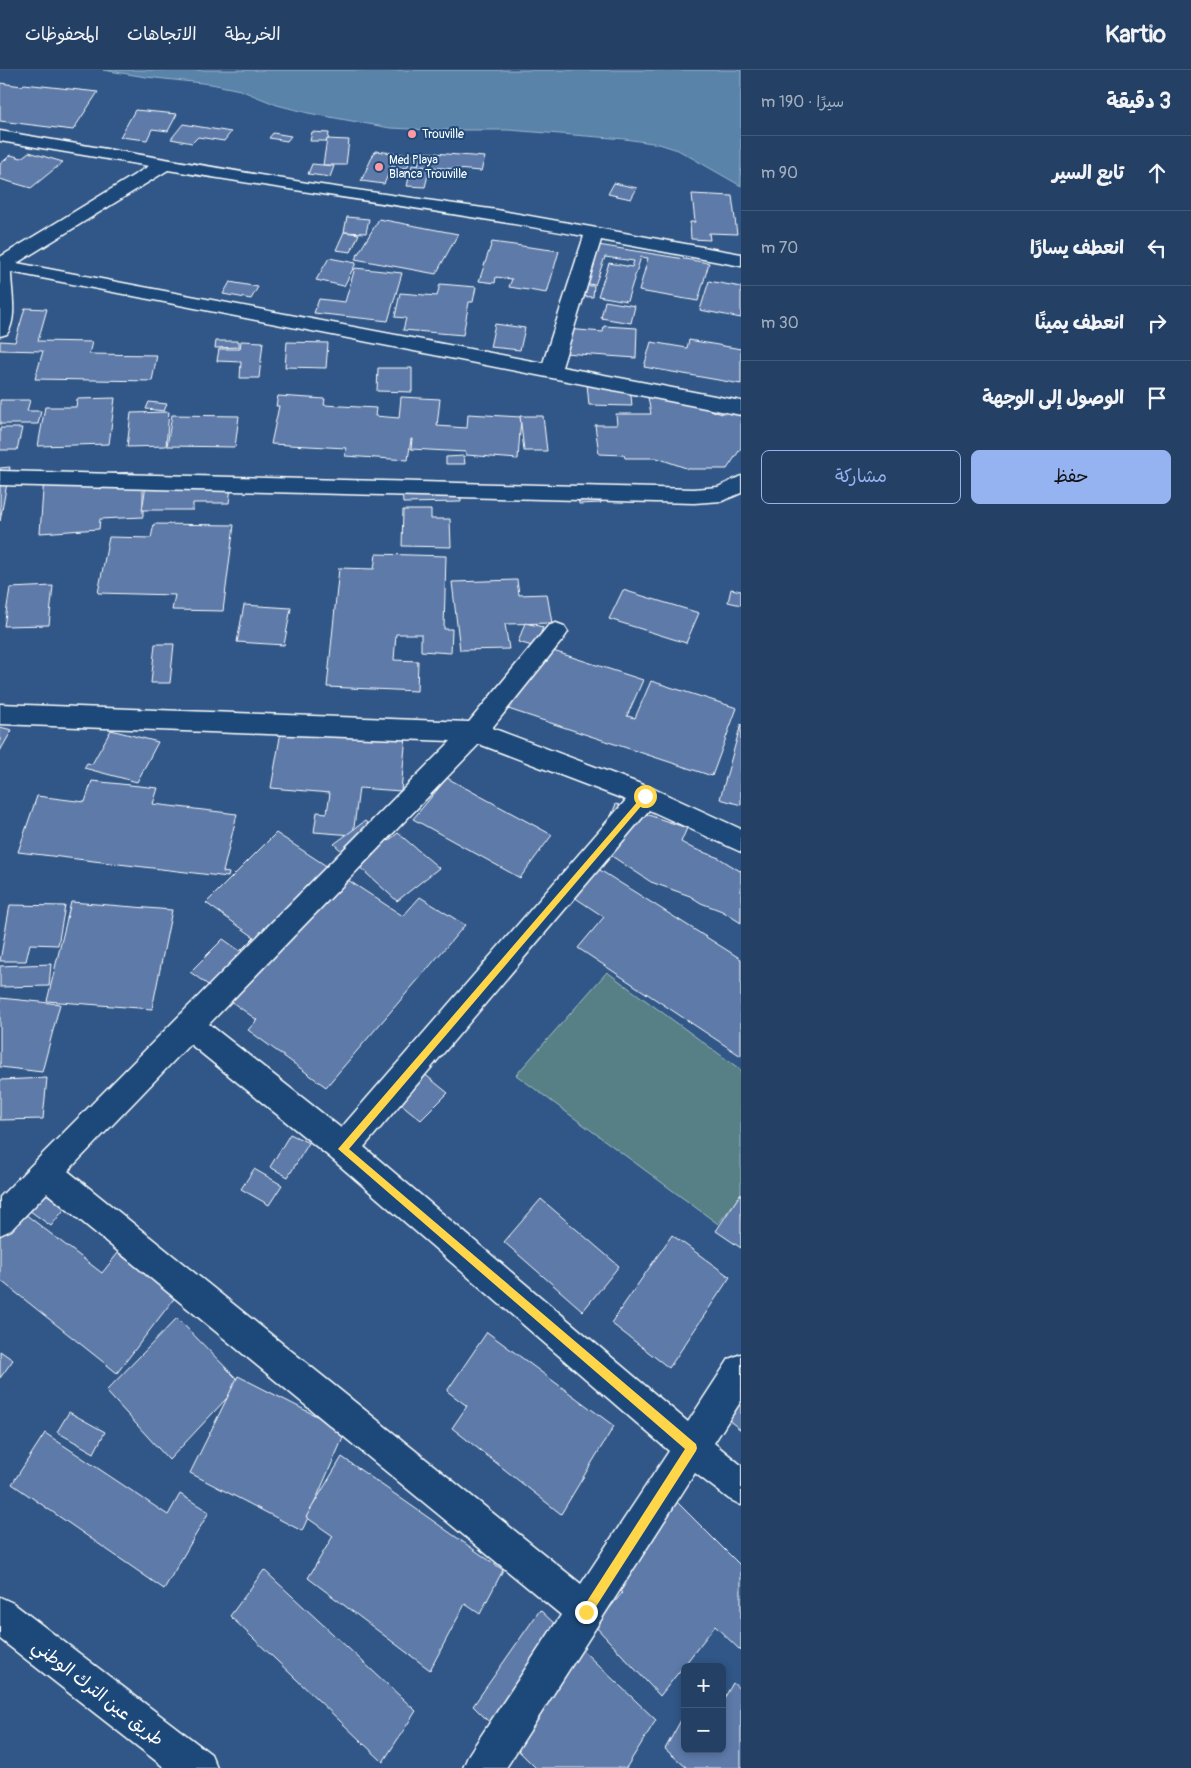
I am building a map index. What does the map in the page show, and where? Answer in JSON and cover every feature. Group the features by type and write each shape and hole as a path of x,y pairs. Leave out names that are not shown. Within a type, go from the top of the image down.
{"street":[{"path":"0,136 307,188 497,215 741,260"},
{"path":"0,265 167,163"},
{"path":"550,372 594,233"},
{"path":"0,265 4,315 0,330"},
{"path":"0,265 741,408"},
{"path":"0,478 694,496 722,494 741,483"},
{"path":"0,1219 475,732 556,632"},
{"path":"0,714 475,732 645,796 741,841"},
{"path":"343,1149 645,796"},
{"path":"189,1025 343,1149 692,1448 741,1486"},
{"path":"46,1172 586,1612"},
{"path":"483,1768 741,1371"},
{"name":"طريق عين الترك الوطني","path":"0,1616 187,1765"}],"green space":[{"path":"607,972 741,1070 741,1195 718,1224 516,1075"}],"water":[{"path":"103,70 741,70 741,186 678,150 659,144 625,139 508,130 390,128 308,113 277,105 240,90 211,84"}],"building":[{"path":"0,83 98,92 73,130 0,121"},
{"path":"135,110 177,114 168,131 152,129 147,140 120,137"},
{"path":"183,124 231,132 224,141 198,137 192,143 171,139"},
{"path":"312,132 329,133 328,141 310,141"},
{"path":"273,133 291,136 287,141 269,138"},
{"path":"327,139 349,140 346,165 323,165"},
{"name":"Med Playa Blanca Trouville","path":"375,151 413,155 407,168 392,166 384,184 361,181"},
{"path":"29,152 63,162 31,188 0,179 0,164 11,155 21,158"},
{"path":"421,152 485,157 481,171 418,166"},
{"path":"312,164 334,166 330,177 308,174"},
{"path":"412,165 430,167 425,187 407,186"},
{"path":"614,183 637,188 631,199 608,194"},
{"path":"692,194 732,196 737,234 709,233 710,240 691,239 690,222 695,222"},
{"path":"347,217 369,219 366,233 344,232"},
{"path":"379,219 458,234 436,274 355,259"},
{"path":"344,232 359,234 351,252 336,250"},
{"path":"492,242 559,251 547,293 509,287 512,279 496,277 495,283 479,281"},
{"path":"592,244 709,263 698,301 639,291 648,258 641,257 627,301 598,296 609,263 632,267 634,261 605,257 595,285 571,281"},
{"path":"329,258 356,263 344,286 316,280"},
{"path":"355,268 402,273 388,321 314,313 319,299 345,302"},
{"path":"709,281 741,287 741,318 700,310"},
{"path":"230,282 258,287 251,299 223,294"},
{"path":"440,284 476,287 473,302 469,302 463,335 403,330 406,318 395,317 400,293 437,296"},
{"path":"571,285 594,286 593,297 571,296"},
{"path":"605,301 635,306 631,323 601,318"},
{"path":"25,308 47,309 38,341 92,342 89,354 157,355 152,381 35,379 43,351 0,350 0,341 15,342"},
{"path":"495,324 525,328 520,350 490,347"},
{"path":"604,326 637,328 636,358 564,353 566,329 603,332"},
{"path":"689,340 741,349 741,384 644,367 651,342 687,348"},
{"path":"216,341 239,341 239,347 215,348"},
{"path":"241,341 263,342 259,378 240,378 241,362 217,361 219,349 240,349"},
{"path":"287,342 328,343 326,368 285,367"},
{"path":"378,368 412,368 412,392 377,391"},
{"path":"587,384 630,385 632,406 589,405"},
{"path":"647,392 656,392 722,414 724,410 741,410 741,448 727,469 689,469 657,458 625,458 624,455 599,454 595,425 617,425 616,414 651,414"},
{"path":"278,396 325,399 324,405 376,408 375,416 399,418 401,397 440,399 437,426 467,428 468,414 521,417 518,459 466,455 466,452 411,449 412,439 408,460 345,456 346,448 271,444 279,406 276,406"},
{"path":"115,398 109,444 38,446 45,407 76,407 77,399"},
{"path":"0,400 30,400 27,411 41,411 38,424 0,424"},
{"path":"149,402 167,404 164,411 146,409"},
{"path":"169,412 166,446 127,447 131,413"},
{"path":"172,415 239,416 235,447 167,446"},
{"path":"520,416 543,416 547,451 524,451"},
{"path":"0,428 22,428 17,450 0,450"},
{"path":"464,456 465,464 446,464 446,457"},
{"path":"10,467 0,521 0,468"},
{"path":"134,472 134,488 143,487 143,517 100,519 99,529 40,533 44,477"},
{"path":"147,479 232,480 229,503 193,503 193,510 142,510"},
{"path":"460,486 461,502 403,503 402,488"},
{"path":"599,495 601,503 579,504 578,496"},
{"path":"403,510 431,510 431,519 450,519 451,547 402,546"},
{"path":"154,524 234,525 223,611 172,610 175,595 98,593 109,537 151,538"},
{"path":"376,554 446,556 444,629 452,629 451,653 421,651 421,634 396,634 394,660 418,661 417,691 327,687 339,568 374,569"},
{"path":"517,580 519,595 547,594 552,623 505,624 509,649 460,650 452,582"},
{"path":"53,586 49,625 4,626 10,588"},
{"path":"731,589 741,591 741,605 728,602"},
{"path":"623,590 699,613 686,643 609,619"},
{"path":"244,605 291,608 284,645 237,642"},
{"path":"525,623 543,627 536,647 518,642"},
{"path":"155,644 174,644 170,683 151,683"},
{"path":"547,649 643,680 627,716 635,718 651,681 737,708 712,776 496,705"},
{"path":"741,724 741,805 720,799"},
{"path":"282,726 406,735 401,791 359,788 353,835 314,832 317,812 327,813 330,793 271,788"},
{"path":"0,727 12,730 0,751"},
{"path":"111,730 158,742 137,782 84,768 87,763 92,764"},
{"path":"447,778 552,835 520,878 413,819"},
{"path":"92,781 158,788 153,804 237,814 223,872 229,873 228,877 18,852 37,796 85,802"},
{"path":"616,804 687,828 681,842 719,858 741,870 741,923 722,911 701,903 690,896 651,882 598,847"},
{"path":"365,821 388,841 398,833 439,868 397,901 334,844"},
{"path":"276,833 403,916 420,897 465,925 326,1087 248,1030 257,1020 190,972 223,939 240,951 254,937 206,903"},
{"path":"595,867 741,959 741,1056 578,948 604,917 571,895"},
{"path":"71,902 172,910 152,1009 47,1001"},
{"path":"10,905 65,906 58,945 30,944 26,961 0,961"},
{"path":"51,964 49,986 0,987 0,966"},
{"path":"0,998 60,1004 42,1072 0,1067"},
{"path":"412,1064 448,1093 421,1120 385,1091"},
{"path":"47,1078 43,1119 0,1120 0,1080"},
{"path":"290,1134 309,1143 288,1177 270,1167"},
{"path":"254,1169 282,1185 269,1205 241,1189"},
{"path":"33,1185 66,1207 51,1226 19,1203"},
{"path":"741,1193 741,1248 716,1231"},
{"path":"541,1199 619,1266 583,1311 504,1242"},
{"path":"12,1204 102,1273 118,1253 176,1296 117,1373 0,1280 0,1218"},
{"path":"672,1235 730,1277 669,1368 611,1323"},
{"path":"177,1318 241,1383 169,1460 106,1391"},
{"path":"487,1332 614,1426 561,1514 452,1428 467,1406 447,1391"},
{"path":"0,1351 13,1360 0,1378"},
{"path":"238,1376 346,1431 302,1531 190,1473"},
{"path":"741,1399 741,1430 727,1419"},
{"path":"69,1412 105,1432 94,1453 57,1432"},
{"path":"45,1433 168,1515 180,1494 209,1512 164,1589 12,1484"},
{"path":"342,1457 503,1570 480,1614 465,1604 430,1670 308,1578 333,1536 306,1517"},
{"path":"670,1495 741,1566 741,1651 715,1626 686,1663 681,1663 681,1669 660,1696 595,1626 622,1593 605,1575"},
{"path":"264,1570 416,1711 383,1762 230,1616"},
{"path":"540,1610 656,1720 626,1768 536,1768 473,1706"},
{"path":"733,1683 741,1690 741,1768 687,1768 665,1749 681,1720 681,1753 726,1753 726,1695"}],"place":[{"name":"Trouville","path":"412,134"},
{"name":"Med Playa Blanca Trouville","path":"379,167"}],"route":[{"path":"586,1612 692,1448 343,1149 645,796"}]}
